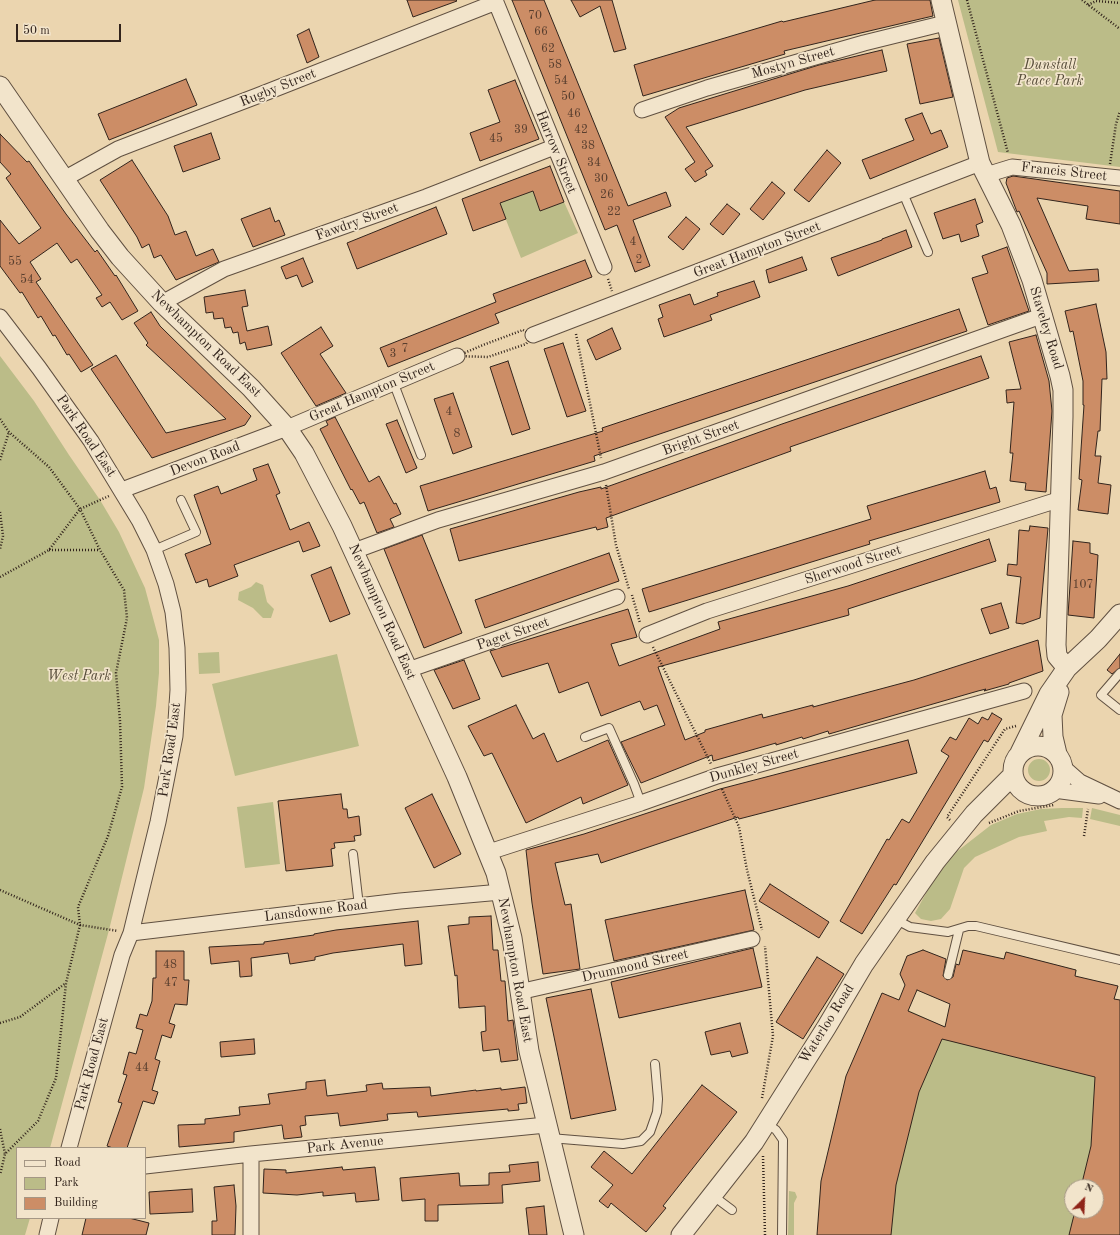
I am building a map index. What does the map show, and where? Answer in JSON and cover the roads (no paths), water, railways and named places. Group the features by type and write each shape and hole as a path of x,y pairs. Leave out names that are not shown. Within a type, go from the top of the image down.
{"street":[{"name":"Staveley Road","path":"941,0 945,23 983,169 1011,225 1044,315 1063,390 1056,645 1057,656 1067,668"},
{"name":"Harrow Street","path":"495,1 604,267"},
{"name":"Rugby Street","path":"64,179 118,149 257,96 495,1"},
{"name":"Mostyn Street","path":"642,110 707,88 864,42 945,23"},
{"name":"Newhampton Road East","path":"0,86 120,257 162,303 252,388 287,428 311,466 354,551 489,852 501,892 512,938 529,1052 547,1132 574,1235"},
{"name":"Fawdry Street","path":"162,303 224,269 426,197 554,147"},
{"name":"Francis Street","path":"983,169 1012,167 1114,177"},
{"name":"Great Hampton Street","path":"533,335 903,193 983,169"},
{"name":"Bright Street","path":"354,551 438,520 604,472 1044,315"},
{"name":"Park Road East","path":"0,317 77,420 122,490 154,550 173,612 177,648 178,690 175,736 167,779 131,933 122,955 69,1147"},
{"name":"Great Hampton Street","path":"287,428 394,384 457,356"},
{"name":"Devon Road","path":"122,490 287,428"},
{"name":"Sherwood Street","path":"647,635 707,611 1061,499"},
{"name":"Paget Street","path":"408,670 617,597"},
{"path":"1067,668 1052,715 1053,737 1063,775 1060,783 1054,790 1039,796 1030,795 1018,783 1013,767 1049,694 1067,668 1098,640 1120,614"},
{"name":"Dunkley Street","path":"489,852 641,803 716,776 1024,691"},
{"path":"1020,753 1032,746 1045,746 1080,782 1117,799"},
{"name":"Waterloo Road","path":"681,1235 746,1152 826,1028 864,964 935,862 974,814 1018,783"},
{"path":"1054,790 1117,799"},
{"name":"Lansdowne Road","path":"131,933 360,906 501,892"},
{"name":"Drummond Street","path":"519,992 752,939"},
{"name":"Park Avenue","path":"146,1166 251,1154 547,1132"},
{"path":"251,1154 251,1235"},
{"path":"47,1235 51,1219"}],"lane":[{"path":"903,193 928,252"},
{"path":"394,384 420,455"},
{"path":"154,550 196,532 181,500"},
{"path":"1120,673 1101,695 1120,710"},
{"path":"585,736 609,728 641,803"},
{"path":"353,854 360,906"},
{"path":"895,919 910,927 948,932 976,926 1120,960"},
{"path":"948,975 959,930"},
{"path":"547,1132 623,1144 641,1141 650,1132 657,1112 658,1099 655,1064"},
{"path":"766,1122 776,1130 783,1140 782,1235"},
{"path":"711,1195 732,1210"}],"park label":[{"name":"Dunstall Peace Park","path":"1050,74"},
{"name":"West Park","path":"79,676"}]}
